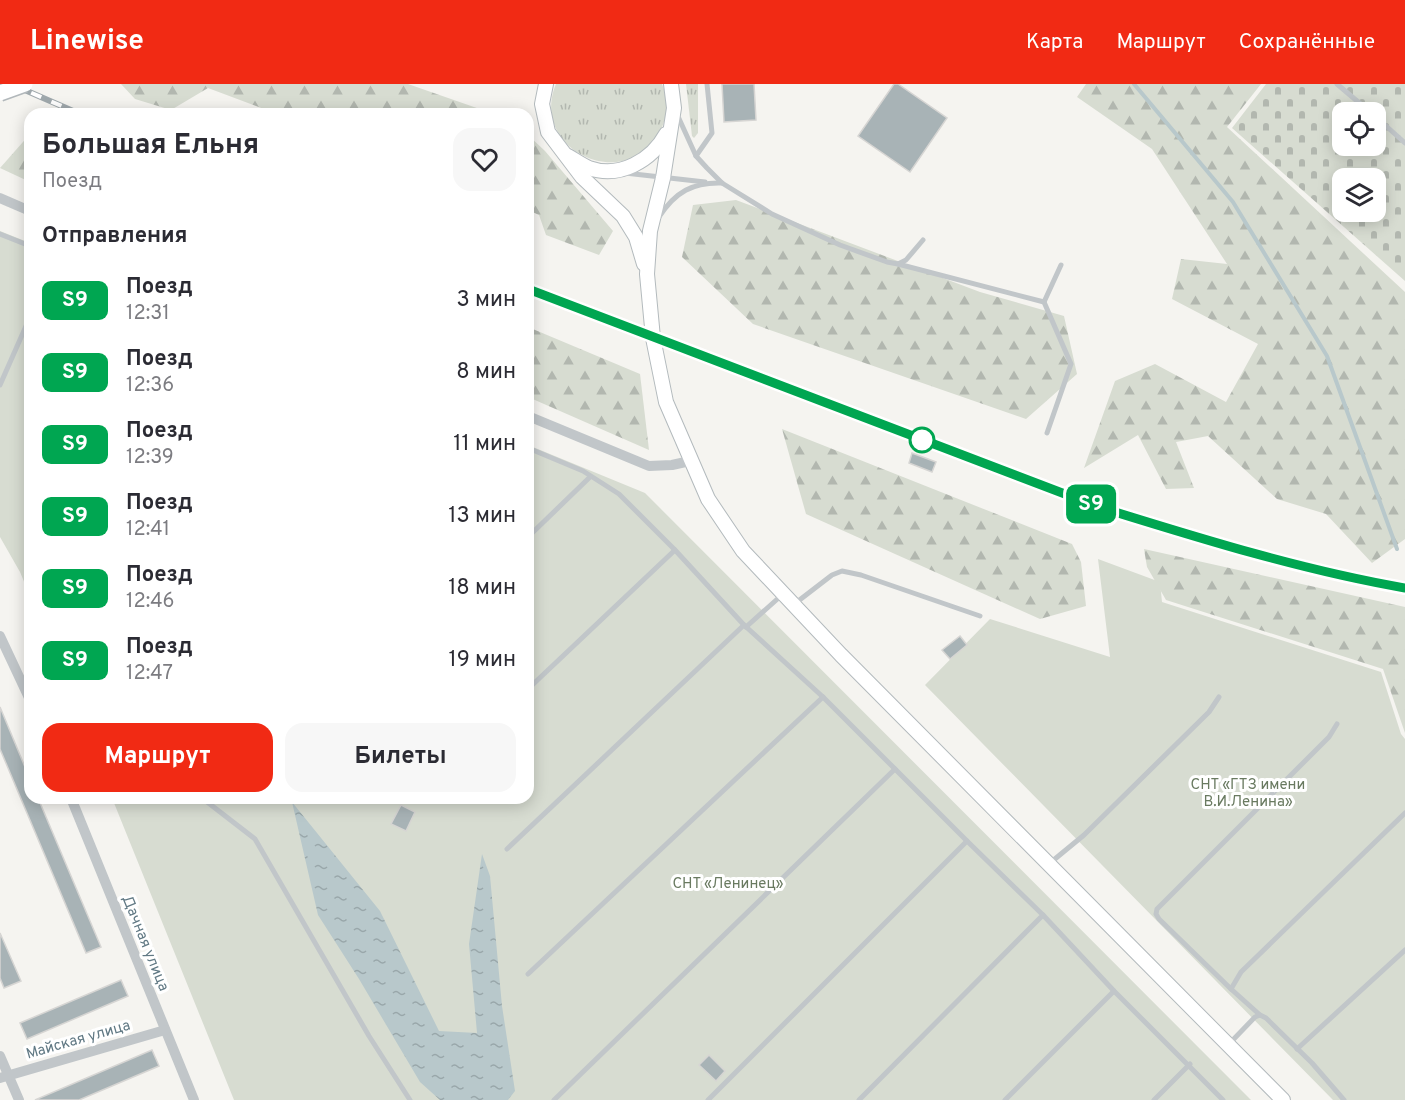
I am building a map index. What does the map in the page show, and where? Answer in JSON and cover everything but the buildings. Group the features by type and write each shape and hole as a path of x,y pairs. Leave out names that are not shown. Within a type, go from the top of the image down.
{"main road":[{"path":"0,93 25,84"},
{"path":"546,84 542,104 548,132 582,177 623,216 636,237 647,274"},
{"path":"671,84 674,108 663,177 650,231 647,274 653,338 666,402 708,499 743,551 793,605 1283,1100"},
{"path":"564,154 590,168 609,171 635,165 659,147 671,126"}],"street":[{"path":"0,198 24,208"},
{"path":"534,418 649,466 690,461"},
{"path":"0,636 24,687"},
{"name":"Дачная улица","path":"73,804 194,1100"},
{"name":"Майская улица","path":"4,1076 165,1030"},
{"path":"0,1056 4,1076 19,1100"}],"lane":[{"path":"696,156 712,133 707,84"},
{"path":"1337,84 1358,102"},
{"path":"674,108 696,156 722,183 772,214 840,245 886,262 1044,302"},
{"path":"1386,126 1405,142"},
{"path":"609,171 722,183"},
{"path":"650,231 664,208 676,196 685,189 705,182"},
{"path":"0,234 24,244"},
{"path":"897,264 906,260 923,240"},
{"path":"1047,433 1071,364 1044,302 1061,265"},
{"path":"0,386 24,331"},
{"path":"534,451 583,471 619,494 675,550 745,626 823,697 1043,915 1114,991 1190,1064 1223,1100"},
{"path":"534,531 590,477"},
{"path":"534,683 675,550"},
{"path":"793,605 832,575 842,571 861,575 980,616"},
{"path":"507,849 745,626 783,594"},
{"path":"528,974 823,697"},
{"path":"1049,864 1084,835 1209,712 1219,697"},
{"path":"1337,724 1329,737 1157,909 1156,914 1231,989 1266,1018 1344,1100"},
{"path":"554,1100 895,769"},
{"path":"210,804 255,838 369,1036 411,1100"},
{"path":"1231,989 1241,972 1405,813"},
{"path":"708,1100 967,841"},
{"path":"858,1100 1043,915"},
{"path":"1297,1049 1405,950"},
{"path":"1005,1100 1114,991"},
{"path":"1228,1045 1255,1017 1260,1015"},
{"path":"1154,1100 1190,1064"}],"green space":[{"path":"121,84 408,84 477,108 261,108 208,88 174,108 164,108 135,99"},
{"path":"556,84 662,84 666,107 661,129 646,149 627,160 606,162 586,157 568,145 556,128 551,108"},
{"path":"686,84 698,84 698,133 694,138 692,136"},
{"path":"1086,84 1261,84 1227,127 1405,292 1405,539 1372,563 1326,514 1277,499 1208,436 1176,442 1194,488 1166,489 1138,435 1084,468 1115,381 1155,364 1226,402 1258,344 1172,299 1181,259 1227,264 1152,149 1077,97"},
{"path":"1266,84 1405,84 1405,281 1338,222 1386,222 1386,168 1332,168 1332,216 1232,128"},
{"path":"24,141 24,179 0,168"},
{"path":"534,141 613,231 599,255 546,235 539,215 534,213"},
{"path":"736,200 980,292 1064,316 1077,374 1026,419 753,324 682,257 693,205"},
{"path":"0,231 24,241 24,582 0,537"},
{"path":"534,330 640,374 649,450 534,400"},
{"path":"782,429 1072,544 1081,562 1086,606 1040,619 806,514"},
{"name":"СНТ «Ленинец»","path":"534,447 645,493 1251,1100 234,1100 114,804 534,804"},
{"path":"1144,549 1405,607 1405,733 1383,669 1166,600 1147,567"},
{"name":"СНТ «ГТЗ имени В.И.Ленина»","path":"1098,559 1160,582 1162,602 1381,672 1401,734 1405,739 1405,1100 1333,1100 925,685 990,619 1110,657"}],"water":[{"path":"292,804 380,911 439,1031 477,1033 469,944 482,854 490,876 502,1006 515,1091 508,1100 440,1100 420,1082 318,915"}],"waterway":[{"path":"1134,84 1233,202 1327,356 1397,549"}],"railway":[{"path":"11,84 66,108"},
{"path":"534,291 915,438 1157,525 1280,561 1405,588"}],"train":[{"name":"S9","path":"534,291 1099,507 1285,561 1369,582 1405,588"}]}
